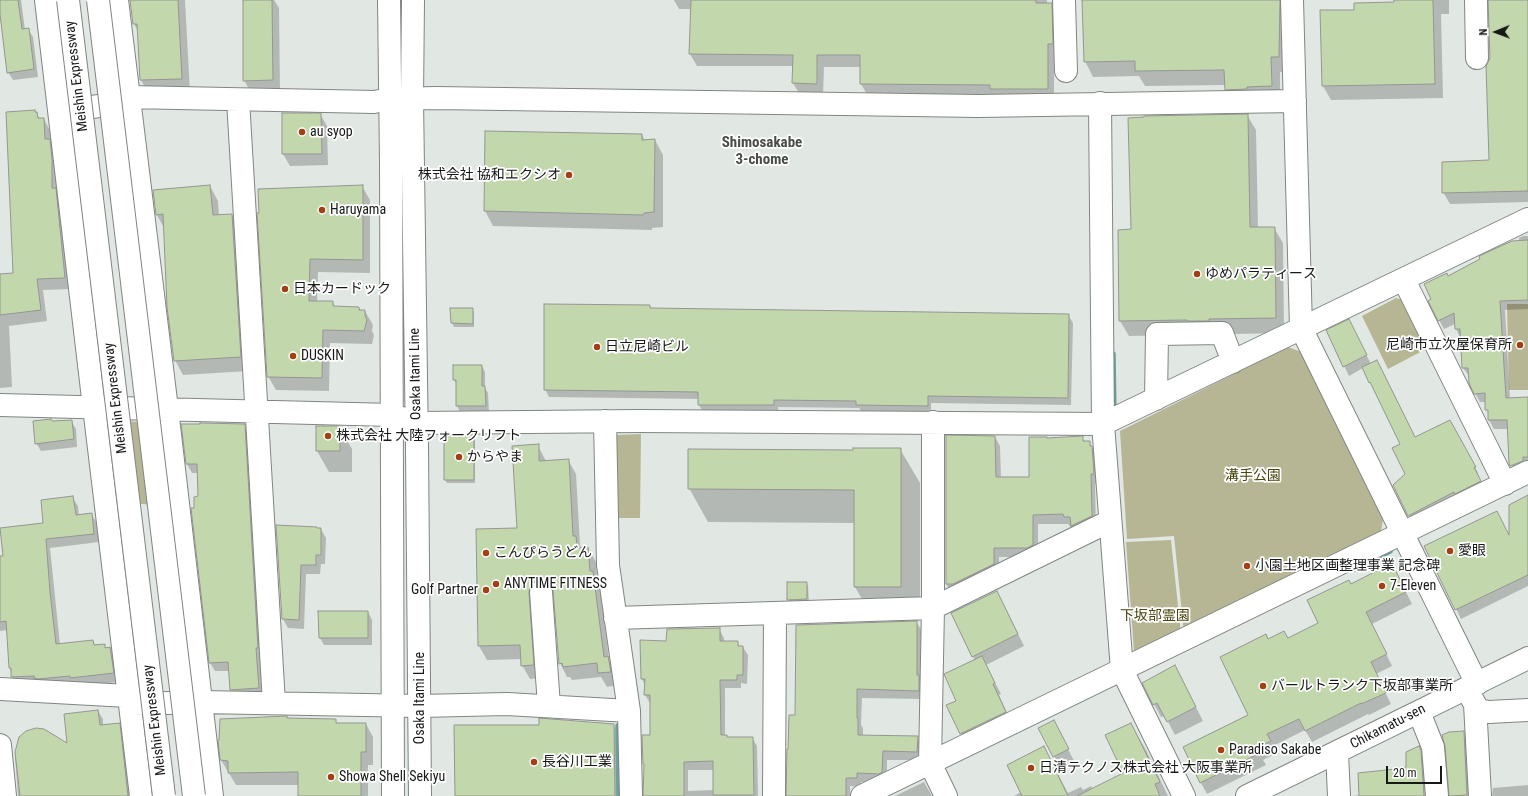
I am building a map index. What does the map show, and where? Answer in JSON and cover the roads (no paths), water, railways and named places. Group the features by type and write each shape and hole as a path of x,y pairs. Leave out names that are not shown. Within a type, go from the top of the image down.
{"main road":[{"path":"46,0 141,796"},
{"name":"Meishin Expressway","path":"68,0 164,796"},
{"name":"Meishin Expressway","path":"98,0 194,796"},
{"path":"117,0 212,796"},
{"name":"Osaka Itami Line","path":"389,0 393,796"},
{"name":"Osaka Itami Line","path":"413,0 412,99 417,423 420,796"},
{"path":"1064,0 1066,71"},
{"path":"1292,0 1301,329 1402,534 1473,692 1478,710 1489,712 1528,710"},
{"path":"1476,0 1477,58"},
{"path":"60,111 129,100 374,102 390,99 412,99 978,106 1294,101"},
{"path":"238,100 274,703"},
{"path":"1100,103 1103,424 1122,670 1184,796"},
{"path":"0,405 392,415 417,423 604,421 1103,424 1528,220"},
{"path":"1404,280 1505,484"},
{"path":"1156,399 1157,334 1222,333 1233,362"},
{"path":"604,421 608,565 628,711 631,796"},
{"path":"933,422 933,608 930,763 946,796"},
{"path":"862,796 1528,472"},
{"path":"615,618 933,608 1110,521"},
{"path":"541,592 549,706"},
{"path":"774,796 775,613"},
{"name":"Chikamatu-sen","path":"1247,796 1419,712 1473,692 1528,658"},
{"path":"0,690 129,700 420,706 507,704 628,711"},
{"path":"1473,692 1480,796"},
{"path":"1419,712 1433,747 1437,796"},
{"path":"0,745 5,796"},
{"path":"1337,753 1338,796"}],"waterway":[{"path":"1113,354 1114,414"},
{"path":"1354,569 1390,551"},
{"path":"618,726 619,796"}],"place":[{"name":"au syop","path":"302,132"},
{"name":"株式会社 協和エクシオ","path":"569,175"},
{"name":"Haruyama","path":"322,210"},
{"name":"ゆめパラティース","path":"1197,274"},
{"name":"日本カードック","path":"285,289"},
{"name":"尼崎市立次屋保育所","path":"1520,345"},
{"name":"日立尼崎ビル","path":"597,347"},
{"name":"DUSKIN","path":"293,356"},
{"name":"株式会社 大陸フォークリフト","path":"328,436"},
{"name":"からやま","path":"459,457"},
{"name":"愛眼","path":"1450,551"},
{"name":"こんぴらうどん","path":"486,553"},
{"name":"小園土地区画整理事業 記念碑","path":"1247,566"},
{"name":"ANYTIME FITNESS","path":"496,584"},
{"name":"7-Eleven","path":"1382,586"},
{"name":"Golf Partner","path":"486,590"},
{"name":"バールトランク下坂部事業所","path":"1263,686"},
{"name":"Paradiso Sakabe","path":"1221,750"},
{"name":"長谷川工業","path":"534,762"},
{"name":"日清テクノス株式会社 大阪事業所","path":"1031,768"},
{"name":"Showa Shell Sekiyu","path":"331,777"}],"district":[{"name":"Shimosakabe 3-chome","path":"762,152"}],"park label":[{"name":"溝手公園","path":"1253,476"},
{"name":"下坂部霊園","path":"1155,616"}]}
